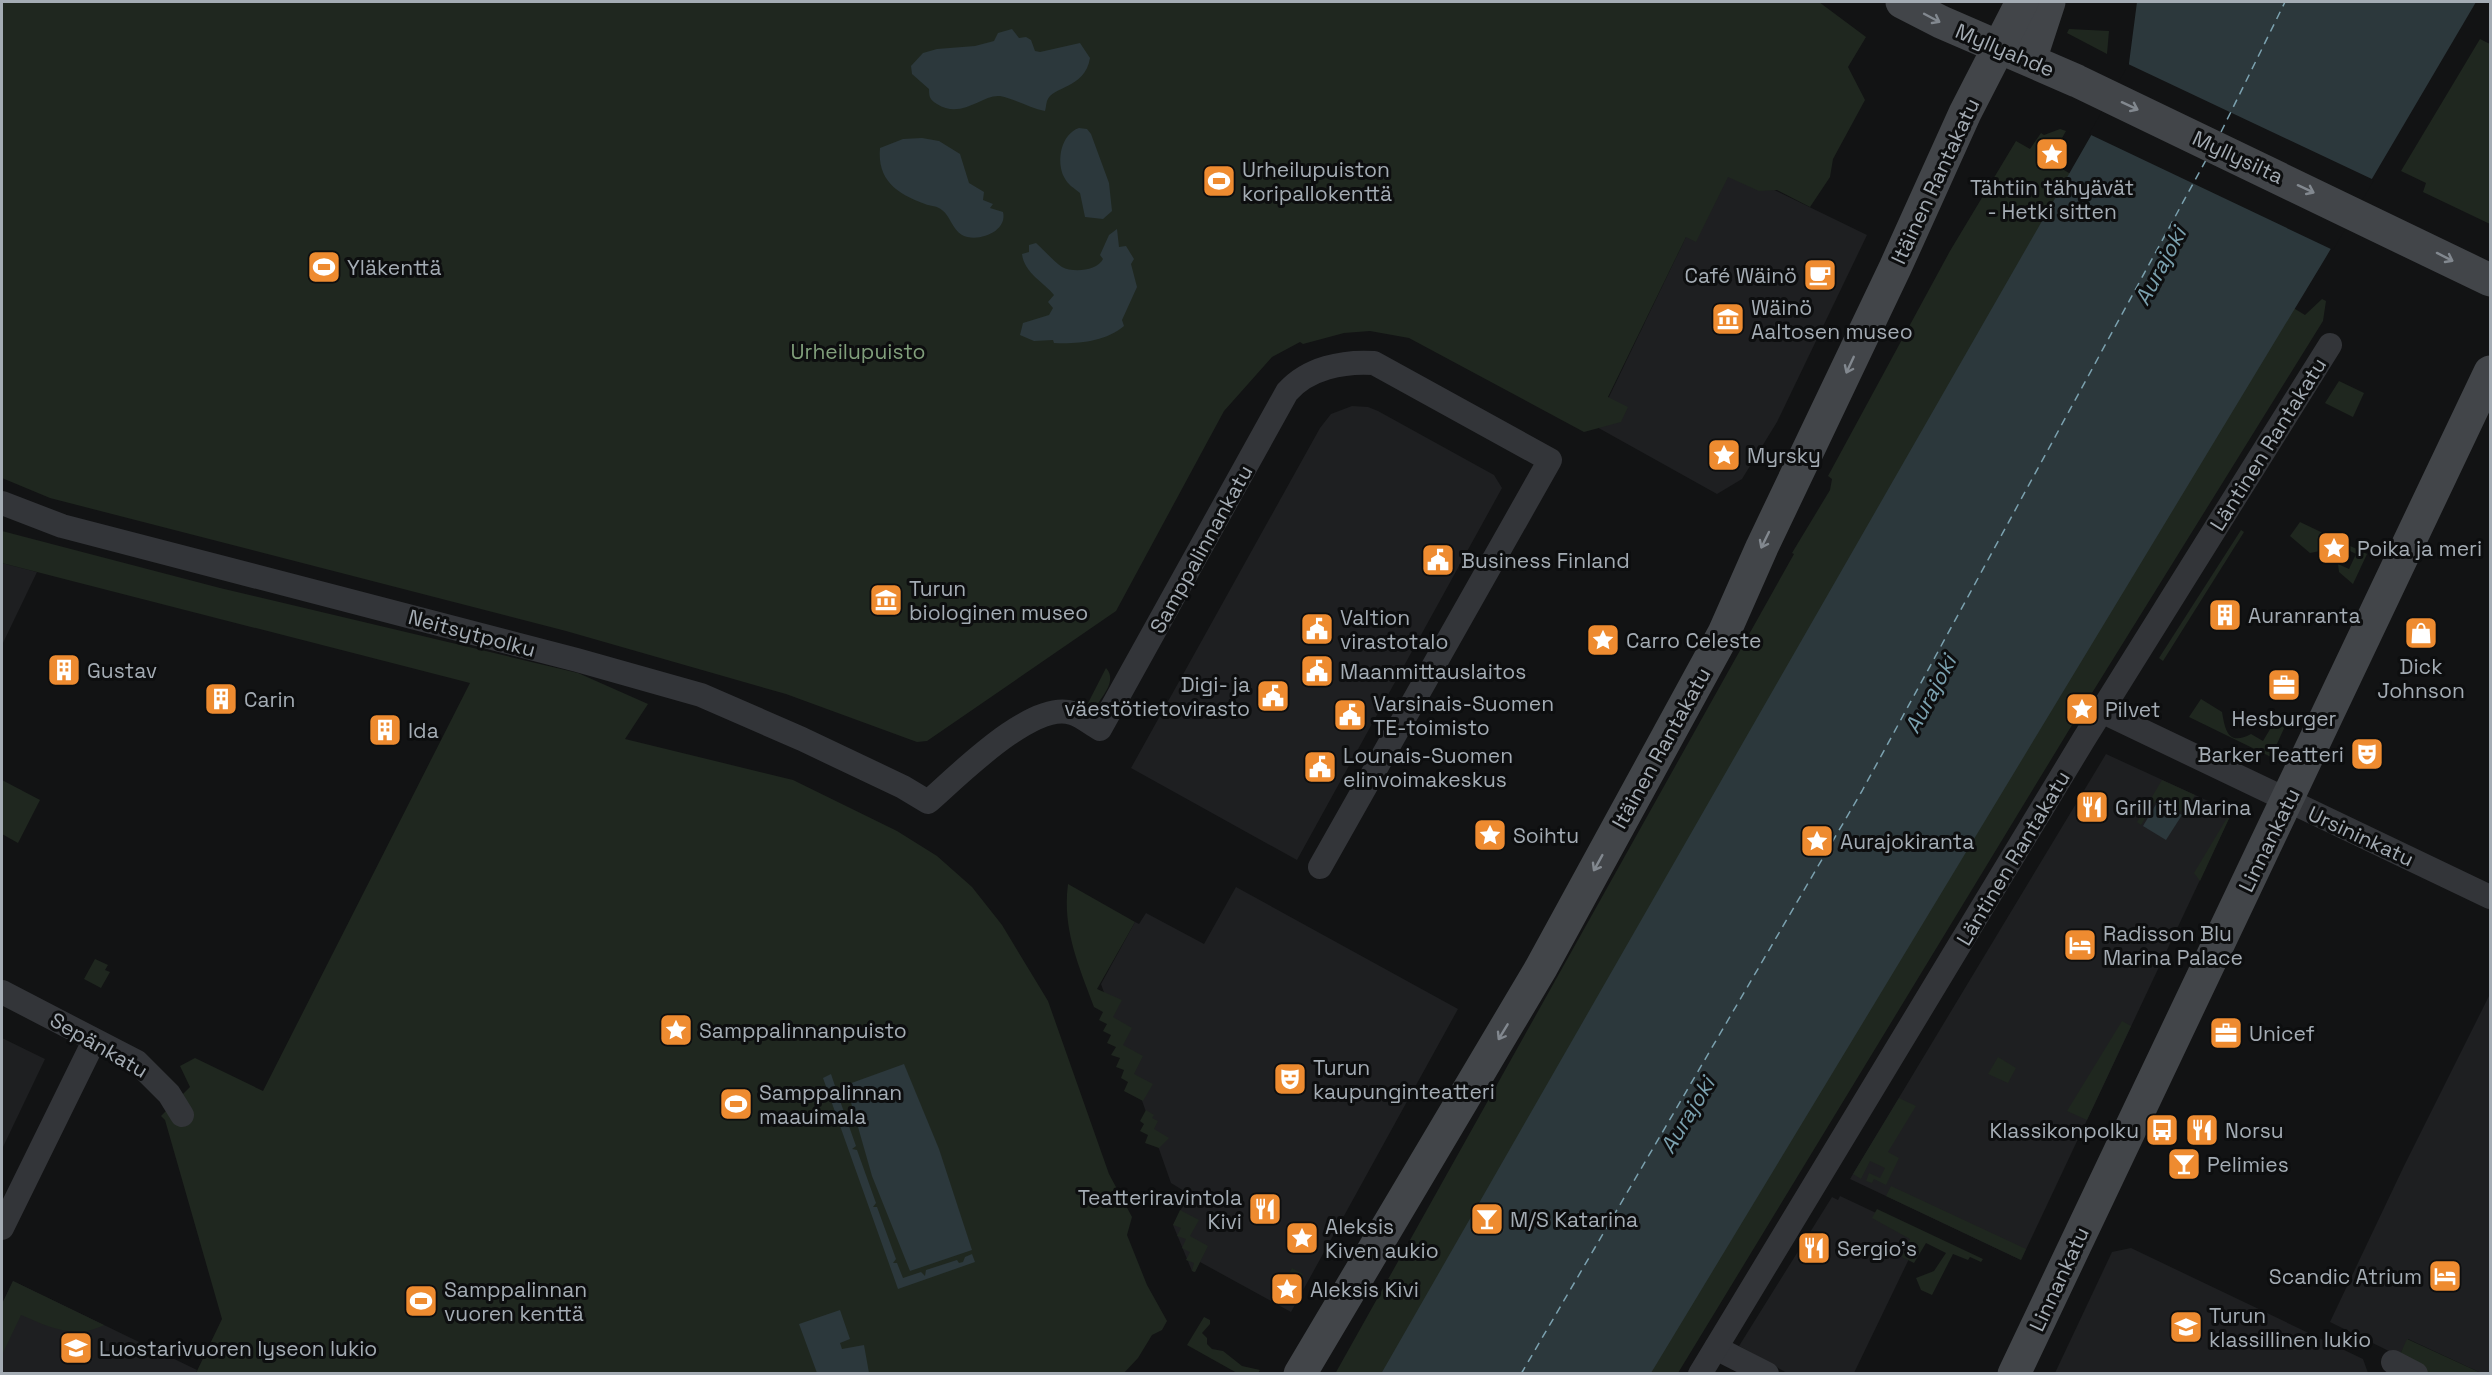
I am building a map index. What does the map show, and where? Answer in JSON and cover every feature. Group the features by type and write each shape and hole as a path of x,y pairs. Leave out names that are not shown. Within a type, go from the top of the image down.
{"main road":[{"name":"Myllyahde","path":"1902,2 1941,22 2077,81"},
{"name":"Itäinen Rantakatu","path":"1300,1374 1541,968 1724,633 1761,547 1840,387 1975,92 2022,2"},
{"path":"2030,60 2049,2"},
{"name":"Myllysilta","path":"2077,81 2399,233 2490,280"},
{"name":"Linnankatu","path":"2014,1374 2490,372"}],"street":[{"name":"Läntinen Rantakatu","path":"1700,1374 2101,711 2330,345"},
{"name":"Samppalinnankatu","path":"928,802 994,744 1046,712 1071,712 1100,729 1287,393 1308,375 1338,365 1374,363 1550,460 1320,867"},
{"name":"Neitsytpolku","path":"2,503 62,526 578,660 701,695 802,739 903,787 928,802"},
{"name":"Ursininkatu","path":"2101,711 2490,897"},
{"name":"Sepänkatu","path":"2,992 137,1062 169,1094 182,1115"},
{"path":"2,1228 94,1041"},
{"path":"1716,1348 1767,1374"},
{"path":"2393,1362 2416,1374"}],"shaded area":[{"name":"Wäinö Aaltosen museo","path":"1721,164 1867,235 1777,422 1742,479 1717,494 1595,426"},
{"name":"Valtion virastotalo","path":"1352,406 1368,407 1378,411 1494,475 1502,488 1297,860 1131,768 1320,428 1331,414"},
{"path":"2,563 37,572 2,645"},
{"path":"2106,754 2232,812 2021,1260 1850,1179"},
{"name":"Turun kaupunginteatteri","path":"1236,887 1458,1009 1291,1312 1200,1262 1195,1272 1192,1271 1173,1225 1189,1194 1171,1183 1101,984 1135,922 1139,924 1146,913 1204,944"},
{"path":"2490,994 2490,1373 2481,1373 2408,1339 2399,1356 2330,1322 2404,1166"},
{"path":"2,1038 45,1059 2,1149"},
{"path":"1840,1196 1921,1234 1854,1373 1787,1373 1739,1346 1832,1197 1838,1200"},
{"name":"Turun klassillinen lukio","path":"2131,1248 2363,1359 2368,1373 2055,1373 2112,1252"},
{"name":"Luostarivuoren lyseon lukio","path":"13,1281 197,1370 196,1374 2,1373 2,1304"}],"green space":[{"name":"Urheilupuisto","path":"2,2 1819,2 1866,37 1848,67 1865,100 1833,159 1830,177 1810,207 1777,190 1759,191 1728,177 1696,242 1686,237 1608,397 1628,407 1621,422 1584,432 1409,338 1370,331 1344,333 1303,344 1300,342 1272,357 1224,411 1116,611 927,741 917,742 786,694 566,631 50,498 2,478"},
{"path":"2069,29 2109,31 2107,54 2067,33"},
{"path":"2480,39 2490,44 2490,224 2423,192 2426,183 2401,171"},
{"name":"Aurajokiranta","path":"2060,129 2066,131 2049,161 2305,315 2322,299 2326,301 2323,321 2069,730 1678,1373 1335,1374 1794,554 1792,553 1830,490 1832,479 1828,476 1950,251 2016,141 2030,149 2041,133 2044,135"},
{"path":"2339,381 2364,393 2353,417 2325,403"},
{"path":"2300,522 2367,554 2353,584 2339,572 2338,564 2349,569 2356,554 2346,549 2341,558 2325,550 2310,553 2290,536"},
{"path":"2241,530 2244,532 2163,661 2159,658"},
{"name":"Samppalinnanpuisto","path":"2,531 220,588 578,673 648,704 625,739 793,780 897,831 937,856 972,887 1002,925 1048,1001 1109,1174 1132,1217 1127,1235 1147,1285 1167,1321 1162,1330 1152,1335 1138,1358 1123,1374 196,1373 222,1319 165,1120 161,1116 190,1087 180,1066 195,1058 263,1091 470,683 2,563"},
{"path":"1106,668 1110,682 1106,692 1097,705 1086,707"},
{"path":"2201,699 2222,712 2226,729 2232,737 2251,734 2263,741 2272,726 2260,718 2265,712 2286,724 2271,757 2189,717"},
{"path":"2,780 40,800 18,843 2,834"},
{"path":"2162,780 2195,795 2184,813 2158,797 2141,825 2137,822"},
{"path":"2222,808 2232,812 2200,881 2194,873 2227,818 2219,813"},
{"path":"1068,884 1135,922 1097,989 1122,1000 1113,1017 1132,1028 1123,1045 1143,1056 1134,1074 1153,1084 1143,1101 1124,1091 1128,1082 1121,1078 1124,1070 1116,1067 1120,1058 1111,1055 1116,1047 1107,1043 1111,1035 1103,1031 1107,1024 1099,1020 1103,1012 1094,1007 1078,962 1067,916"},
{"path":"95,959 108,965 105,970 110,972 101,988 84,979"},
{"path":"2122,1021 2131,1026 2087,1120 2067,1111"},
{"path":"1998,1057 2016,1068 2008,1083 1988,1074"},
{"path":"1899,1098 1916,1106 1888,1152 1899,1158 1886,1185 1874,1179 1872,1183 1866,1181 1869,1173 1880,1178 1885,1168 1870,1161 1861,1179 1853,1174"},
{"path":"1146,1110 1154,1115 1152,1118 1158,1121 1154,1129 1169,1138 1159,1148 1145,1143 1148,1135 1140,1131 1144,1124 1140,1121"},
{"path":"1891,1186 2026,1249 2021,1260 1886,1196"},
{"path":"1877,1209 1983,1259 1981,1262 1970,1257 1968,1260 1953,1254 1932,1295 1921,1290 1916,1278 1934,1271 1946,1253 1926,1243 1914,1263 1902,1257 1910,1239 1872,1218"},
{"path":"1180,1210 1199,1220 1190,1236 1208,1246 1195,1272 1192,1271 1194,1263 1186,1260 1190,1252 1182,1248 1186,1239 1177,1236 1181,1228 1173,1225"},
{"path":"1292,1268 1303,1274 1288,1300 1277,1294"},
{"path":"13,1281 104,1325 72,1332 21,1315 2,1355 2,1304"},
{"path":"1204,1317 1210,1320 1210,1324 1202,1333 1207,1338 1207,1344 1212,1349 1223,1351 1242,1366 1260,1370 1258,1373 1237,1373 1187,1345"},
{"path":"2407,1339 2481,1373 2391,1374"}],"water":[{"name":"Aurajokiranta","path":"2137,2 2476,2 2326,257 1651,1373 1381,1374 2128,71"},
{"path":"1012,29 1019,38 1026,37 1031,40 1035,51 1040,52 1080,43 1090,58 1082,76 1050,96 1045,111 1000,96 993,96 963,108 946,108 933,101 929,89 912,74 911,66 923,53 994,41 998,33"},
{"path":"1079,128 1087,129 1091,134 1109,183 1112,211 1103,219 1085,217 1080,193 1067,182 1062,171 1060,156 1064,142 1073,131"},
{"path":"922,138 939,141 960,154 969,183 984,192 983,200 993,204 990,208 1003,212 1001,225 996,230 983,237 962,235 940,209 906,196 891,184 882,169 880,148 903,139"},
{"path":"1117,229 1119,247 1126,246 1134,259 1131,264 1137,287 1122,320 1124,326 1100,339 1072,343 1054,343 1053,340 1034,341 1020,335 1023,323 1049,315 1053,308 1048,302 1054,295 1031,272 1024,261 1022,254 1029,252 1029,245 1036,243 1062,267 1084,270 1100,263 1103,259 1100,255 1109,235"},
{"path":"2158,801 2182,815 2166,840 2143,826"},
{"path":"904,1064 939,1149 972,1250 910,1271 872,1176 846,1085"},
{"path":"831,1074 835,1086 831,1090 833,1095 838,1095 856,1146 852,1149 857,1150 876,1203 873,1207 877,1207 896,1259 893,1263 897,1263 903,1278 921,1272 925,1276 926,1270 957,1260 959,1263 963,1262 965,1257 972,1254 975,1262 898,1289 823,1078"},
{"path":"840,1310 850,1339 840,1343 842,1349 864,1345 869,1373 817,1373 799,1324"}],"pier":[{"path":"2126,63 2374,180 2333,250 2089,134 2126,69"}],"ferry route":[{"path":"2221,132 2285,2"},
{"path":"1521,1374 1862,791 2206,160"}],"place":[{"name":"Tähtiin tähyävät - Hetki sitten","path":"2052,154"},
{"name":"Urheilupuiston koripallokenttä","path":"1219,181"},
{"name":"Yläkenttä","path":"324,267"},
{"name":"Café Wäinö","path":"1820,275"},
{"name":"Wäinö Aaltosen museo","path":"1728,319"},
{"name":"Myrsky","path":"1724,455"},
{"name":"Poika ja meri","path":"2334,548"},
{"name":"Business Finland","path":"1438,560"},
{"name":"Turun biologinen museo","path":"886,600"},
{"name":"Auranranta","path":"2225,615"},
{"name":"Valtion virastotalo","path":"1317,629"},
{"name":"Dick Johnson","path":"2421,633"},
{"name":"Carro Celeste","path":"1603,640"},
{"name":"Gustav","path":"64,670"},
{"name":"Maanmittauslaitos","path":"1317,671"},
{"name":"Hesburger","path":"2284,685"},
{"name":"Digi- ja väestötietovirasto","path":"1273,696"},
{"name":"Carin","path":"221,699"},
{"name":"Pilvet","path":"2082,709"},
{"name":"Varsinais-Suomen TE-toimisto","path":"1350,715"},
{"name":"Ida","path":"385,730"},
{"name":"Barker Teatteri","path":"2367,754"},
{"name":"Lounais-Suomen elinvoimakeskus","path":"1320,767"},
{"name":"Grill it! Marina","path":"2092,807"},
{"name":"Soihtu","path":"1490,835"},
{"name":"Aurajokiranta","path":"1817,841"},
{"name":"Radisson Blu Marina Palace","path":"2080,945"},
{"name":"Samppalinnanpuisto","path":"676,1030"},
{"name":"Unicef","path":"2226,1033"},
{"name":"Turun kaupunginteatteri","path":"1290,1079"},
{"name":"Samppalinnan maauimala","path":"736,1104"},
{"name":"Klassikonpolku","path":"2162,1130"},
{"name":"Norsu","path":"2202,1130"},
{"name":"Pelimies","path":"2184,1164"},
{"name":"Teatteriravintola Kivi","path":"1265,1209"},
{"name":"M/S Katarina","path":"1487,1219"},
{"name":"Aleksis Kiven aukio","path":"1302,1238"},
{"name":"Sergio's","path":"1814,1248"},
{"name":"Scandic Atrium","path":"2445,1276"},
{"name":"Aleksis Kivi","path":"1287,1289"},
{"name":"Samppalinnan vuoren kenttä","path":"421,1301"},
{"name":"Turun klassillinen lukio","path":"2186,1327"},
{"name":"Luostarivuoren lyseon lukio","path":"76,1348"}],"water label":[{"name":"Aurajoki","path":"2160,266"},
{"name":"Aurajoki","path":"1930,694"},
{"name":"Aurajoki","path":"1687,1115"}]}
